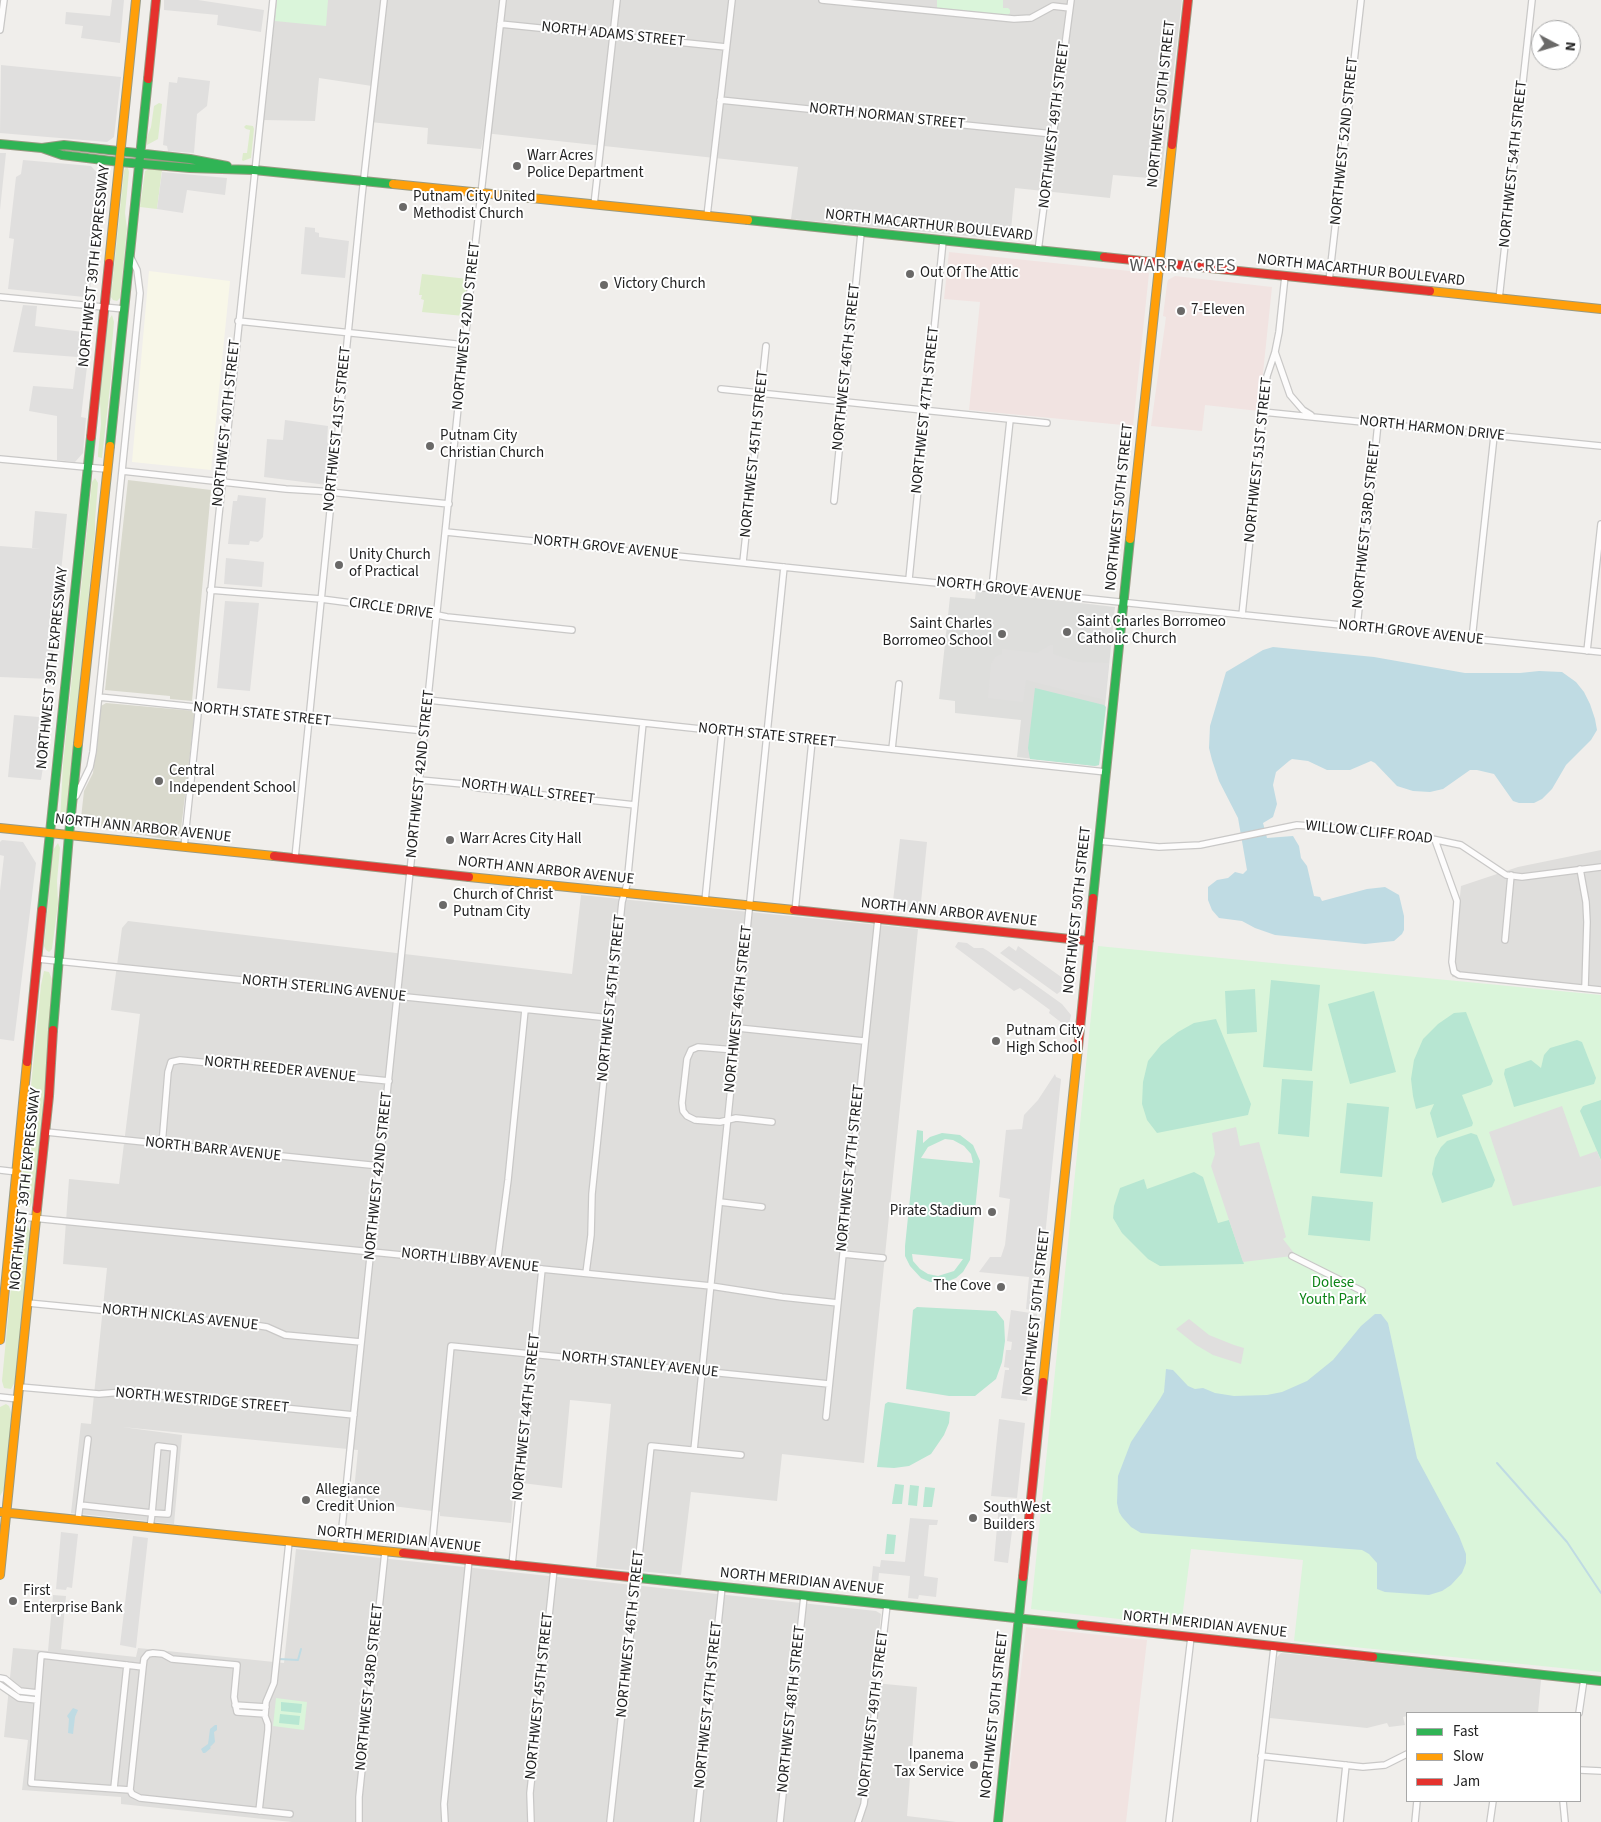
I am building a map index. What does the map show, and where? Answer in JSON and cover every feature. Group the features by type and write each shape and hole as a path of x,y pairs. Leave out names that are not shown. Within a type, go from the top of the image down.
{"main road":[{"name":"NORTHWEST 39TH EXPRESSWAY","path":"0,1340 2,1299 13,1216 87,467 136,0"},
{"name":"NORTHWEST 39TH EXPRESSWAY","path":"0,1575 3,1513 20,1387 54,1048 58,962 69,835 156,0"},
{"name":"NORTHWEST 50TH STREET","path":"998,1822 1188,0"},
{"name":"NORTH MACARTHUR BOULEVARD","path":"0,144 42,148 64,145 190,159 254,170"},
{"name":"NORTH MACARTHUR BOULEVARD","path":"42,148 62,155 120,162 190,168 254,170 1601,309"},
{"name":"NORTH ANN ARBOR AVENUE","path":"0,828 1089,941"},
{"name":"NORTH MERIDIAN AVENUE","path":"3,1513 469,1560 1601,1681"}],"street":[{"path":"0,30 4,0"},
{"name":"NORTHWEST 40TH STREET","path":"184,847 272,0"},
{"name":"NORTHWEST 41ST STREET","path":"295,858 320,599 384,0"},
{"name":"NORTHWEST 42ND STREET","path":"340,1547 465,345 503,0"},
{"path":"594,205 617,0"},
{"path":"707,216 732,0"},
{"path":"822,0 1014,19 1031,18 1053,6 1070,8"},
{"name":"NORTHWEST 49TH STREET","path":"1038,251 1070,0"},
{"name":"NORTHWEST 52ND STREET","path":"1329,281 1360,0"},
{"name":"NORTHWEST 54TH STREET","path":"1499,299 1532,0"},
{"name":"NORTH ADAMS STREET","path":"500,24 726,46"},
{"name":"NORTH NORMAN STREET","path":"720,100 1053,134"},
{"name":"NORTHWEST 46TH STREET","path":"834,501 861,233"},
{"name":"NORTHWEST 47TH STREET","path":"909,579 943,241"},
{"name":"NORTHWEST 39TH EXPRESSWAY","path":"72,805 90,767 99,697 140,293 137,270 130,254"},
{"name":"NORTHWEST 51ST STREET","path":"1242,615 1267,376 1279,332 1285,276"},
{"path":"0,296 124,309"},
{"path":"238,321 465,345"},
{"name":"NORTHWEST 45TH STREET","path":"743,562 766,346"},
{"path":"1275,352 1290,395 1303,410 1314,417"},
{"path":"722,389 1047,424"},
{"name":"NORTH HARMON DRIVE","path":"1263,412 1601,446"},
{"path":"992,588 1010,420"},
{"name":"NORTHWEST 53RD STREET","path":"1357,627 1378,423"},
{"path":"1472,639 1494,436"},
{"path":"0,459 106,469"},
{"path":"122,471 449,504"},
{"path":"1588,651 1601,524"},
{"name":"NORTH GROVE AVENUE","path":"446,532 1601,652"},
{"name":"NORTHWEST 46TH STREET","path":"610,1822 651,1446 694,1450 784,567"},
{"name":"CIRCLE DRIVE","path":"210,590 320,599 437,615 572,630"},
{"path":"892,749 898,684"},
{"name":"NORTH STATE STREET","path":"99,697 425,731"},
{"name":"NORTH STATE STREET","path":"428,700 1106,772"},
{"name":"NORTHWEST 45TH STREET","path":"586,1273 592,1194 622,902 627,884 643,723"},
{"path":"705,901 722,732"},
{"path":"795,910 812,741"},
{"name":"NORTH WALL STREET","path":"420,780 635,805"},
{"name":"WILLOW CLIFF ROAD","path":"1099,841 1159,848 1200,845 1297,825 1361,830 1461,845 1511,876"},
{"path":"1435,840 1457,901 1452,962 1454,972 1459,975 1601,990"},
{"path":"1505,940 1511,876 1522,878 1601,867"},
{"path":"1580,869 1586,902 1587,922 1585,988"},
{"name":"NORTHWEST 47TH STREET","path":"826,1417 878,919"},
{"name":"NORTH STERLING AVENUE","path":"38,959 610,1018"},
{"path":"497,1264 508,1180 525,1010"},
{"path":"738,1028 864,1041"},
{"path":"735,1050 698,1046 690,1050 687,1059 682,1103 684,1114 690,1118 720,1122 736,1118 772,1122"},
{"name":"NORTH REEDER AVENUE","path":"162,1145 168,1072 171,1062 180,1060 389,1081"},
{"name":"NORTH BARR AVENUE","path":"46,1132 380,1166"},
{"path":"0,1170 17,1172"},
{"path":"720,1202 762,1207"},
{"name":"NORTH LIBBY AVENUE","path":"13,1216 711,1286 782,1297 838,1302"},
{"path":"843,1254 882,1258"},
{"path":"1292,1256 1362,1291"},
{"name":"NORTHWEST 44TH STREET","path":"512,1565 542,1269"},
{"name":"NORTH NICKLAS AVENUE","path":"28,1303 254,1325 285,1334 361,1342"},
{"name":"NORTH STANLEY AVENUE","path":"431,1557 451,1346 829,1384"},
{"name":"NORTH WESTRIDGE STREET","path":"20,1387 98,1394 123,1392 354,1415"},
{"path":"0,1397 18,1399"},
{"path":"78,1520 88,1439"},
{"path":"80,1505 152,1513 168,1514 174,1448 158,1446 152,1513 150,1528"},
{"path":"694,1450 741,1455"},
{"path":"259,1811 268,1730 265,1714 274,1683 289,1542"},
{"name":"NORTHWEST 43RD STREET","path":"359,1822 359,1797 385,1552"},
{"path":"445,1822 445,1788 469,1560"},
{"name":"NORTHWEST 45TH STREET","path":"531,1822 530,1793 554,1569"},
{"name":"NORTHWEST 47TH STREET","path":"697,1822 722,1587"},
{"name":"NORTHWEST 48TH STREET","path":"780,1822 804,1596"},
{"name":"NORTHWEST 49TH STREET","path":"858,1822 864,1804 887,1605"},
{"path":"1169,1822 1190,1637"},
{"path":"1254,1822 1274,1647"},
{"path":"265,1714 238,1712 234,1697 237,1666 172,1660 163,1654 148,1654 144,1659 143,1666 130,1790 132,1794 140,1798 290,1814"},
{"path":"130,1790 32,1783 41,1656 143,1666"},
{"path":"114,1788 127,1665"},
{"path":"0,1678 5,1679 20,1692 38,1697"},
{"path":"1579,1712 1584,1679"},
{"path":"0,1685 18,1698 38,1697"},
{"path":"235,1705 266,1707"},
{"path":"1261,1756 1363,1767 1385,1765 1406,1754"},
{"path":"1340,1822 1346,1765"},
{"path":"1581,1770 1601,1772"},
{"path":"1415,1822 1417,1802"},
{"path":"1490,1822 1493,1802"},
{"path":"1563,1802 1565,1822"}],"shaded area":[{"path":"112,0 124,0 120,43 81,38 83,26 65,24 66,12 110,16"},
{"path":"164,0 198,0 264,10 261,32 217,25 218,15 164,10"},
{"path":"276,0 1182,0 1161,179 1113,175 1110,198 1015,188 1010,240 791,219 798,167 484,133 481,149 427,144 428,128 370,122 372,86 319,78 315,121 263,120"},
{"path":"1,65 121,77 114,137 107,142 0,133"},
{"path":"178,77 210,81 207,106 197,114 194,153 168,151 167,146 163,145 169,82 177,83"},
{"path":"0,153 6,153 0,210"},
{"path":"23,160 91,166 102,178 90,291 85,291 84,297 8,289 14,239 9,238 16,177 21,174"},
{"path":"162,172 227,178 225,195 187,190 183,213 157,209"},
{"path":"305,227 315,228 315,232 319,233 319,237 349,241 345,278 301,274"},
{"path":"949,252 1149,273 1133,426 969,410 980,302 944,299"},
{"path":"149,271 230,281 211,470 132,462"},
{"path":"1175,276 1272,287 1259,411 1205,405 1202,431 1151,426 1166,317 1163,316 1167,284 1168,280"},
{"path":"23,305 37,306 35,326 91,333 81,417 86,418 83,453 75,462 57,460 57,416 29,411 33,386 73,389 77,357 13,352"},
{"path":"285,420 328,426 327,442 331,447 327,485 264,477 267,439 283,440"},
{"path":"128,480 211,490 192,701 170,699 170,696 105,690"},
{"path":"238,495 266,498 263,537 258,542 250,541 249,545 228,544 233,501 237,501"},
{"path":"35,511 67,514 50,679 0,677 0,546 41,549 32,548"},
{"path":"226,558 264,562 262,587 224,584"},
{"path":"976,591 1115,607 1099,765 1017,757 1021,720 955,713 955,701 939,699 950,597 975,599"},
{"path":"225,601 259,603 250,691 217,688"},
{"path":"1053,645 1053,654 1078,662 1109,663 1105,700 1026,680 1023,702 988,698 991,664 995,657 1002,654 1002,649 1037,653"},
{"path":"106,703 195,711 180,838 172,840 86,826 81,818 84,791 93,773 101,706"},
{"path":"14,715 39,717 37,747 46,748 41,780 8,777"},
{"path":"900,839 927,842 920,912 892,910"},
{"path":"2,840 23,842 36,863 14,1041 0,1039 0,891 4,856 0,855 0,842"},
{"path":"1601,850 1601,992 1452,977 1461,886 1518,867"},
{"path":"581,895 918,929 864,1463 782,1454 777,1501 691,1492 681,1575 596,1567 611,1404 570,1400 562,1488 514,1482 511,1523 440,1516 440,1512 353,1501 358,1450 122,1427 182,1435 174,1524 71,1513 81,1423 91,1424 107,1268 63,1264 69,1179 119,1184 140,1014 111,1010 122,928 128,921 572,974"},
{"path":"958,942 967,943 974,948 983,948 1062,1004 1071,1015 1067,1027 1049,1013 1050,1010 1020,988 1014,991 955,947"},
{"path":"1009,946 1016,951 1018,946 1064,979 1061,991 1057,994 1000,953"},
{"path":"1055,1074 1056,1077 1061,1079 1038,1306 1032,1306 1031,1310 1026,1309 1029,1277 979,1272 990,1257 1001,1257 1005,1245 1010,1199 999,1197 1006,1130 1022,1129 1024,1115 1038,1100"},
{"path":"1562,1106 1580,1157 1597,1151 1601,1161 1601,1186 1513,1206 1489,1132"},
{"path":"1236,1127 1240,1146 1259,1142 1286,1237 1283,1239 1294,1253 1292,1256 1243,1262 1211,1166 1215,1154 1212,1133"},
{"path":"1011,1310 1037,1314 1027,1401 1001,1398 1005,1370 1009,1370 1009,1368 1004,1367 1006,1350 1011,1350 1012,1342 1007,1341"},
{"path":"1189,1319 1209,1335 1244,1348 1241,1364 1213,1355 1196,1345 1176,1329"},
{"path":"999,1419 1025,1423 1017,1498 991,1496"},
{"path":"999,1504 1015,1507 1008,1563 994,1561"},
{"path":"910,1518 938,1520 937,1525 929,1525 924,1576 938,1578 936,1597 919,1595 918,1599 908,1598 910,1576 879,1573 877,1595 870,1595 873,1566 880,1567 881,1560 905,1562"},
{"path":"61,1532 78,1534 72,1588 67,1587 66,1590 56,1589"},
{"path":"133,1536 148,1538 136,1648 120,1645"},
{"path":"296,1549 876,1611 881,1614 874,1683 917,1687 907,1816 956,1822 292,1822 121,1804 121,1797 22,1790 28,1740 4,1737 13,1648 48,1651 53,1595 66,1596 61,1649 136,1657 138,1648 284,1663"},
{"path":"1026,1627 1147,1640 1126,1822 1004,1822"},
{"path":"1281,1653 1541,1680 1538,1712 1406,1712 1406,1716 1403,1717 1405,1725 1389,1727 1387,1723 1367,1728 1270,1718 1277,1657"}],"green space":[{"path":"277,0 328,0 326,26 275,21"},
{"path":"937,0 1003,0 1003,8 1008,8 1010,13 1008,15 937,8"},
{"path":"159,103 162,104 158,139 147,145 146,140 151,127 154,106"},
{"path":"246,125 253,126 254,129 251,158 243,161 243,153 247,153 250,130 244,127"},
{"path":"126,167 129,172 125,213 127,229 120,298 117,301 111,297 124,171"},
{"path":"149,169 162,170 157,209 140,207 145,171"},
{"path":"422,274 468,279 464,316 422,312 424,300 421,299 422,295 419,295"},
{"path":"112,315 114,322 111,356 112,369 102,458 98,457 101,424 100,399 108,321"},
{"path":"95,478 98,483 95,533 66,819 63,825 60,821 63,764 92,482"},
{"path":"1035,688 1106,707 1099,765 1030,759 1028,748"},
{"path":"58,843 60,848 57,881 58,904 52,949 49,952 44,946 53,850"},
{"name":"Dolese Youth Park","path":"1098,946 1601,995 1601,1672 1294,1641 1303,1560 1191,1549 1181,1626 1031,1609"},
{"path":"44,971 49,972 52,979 48,1057 34,1198 30,1207 25,1207 21,1204 20,1197 41,985"},
{"path":"1271,980 1320,985 1312,1071 1263,1067"},
{"path":"1255,989 1257,1032 1227,1034 1225,991"},
{"path":"1374,991 1396,1072 1350,1084 1328,1004"},
{"path":"1466,1012 1493,1081 1491,1085 1462,1095 1473,1123 1472,1126 1437,1138 1430,1113 1434,1104 1416,1109 1411,1079 1414,1060 1423,1039 1438,1024 1454,1013"},
{"path":"1216,1019 1251,1104 1248,1115 1157,1133 1147,1120 1142,1104 1143,1082 1148,1061 1161,1045 1178,1032 1194,1023"},
{"path":"1577,1040 1582,1042 1596,1078 1594,1084 1514,1107 1504,1074 1505,1069 1531,1060 1541,1068 1544,1055 1550,1048"},
{"path":"1282,1079 1313,1081 1309,1137 1278,1134"},
{"path":"1601,1100 1601,1160 1580,1111 1583,1106"},
{"path":"1347,1103 1389,1107 1382,1177 1340,1173"},
{"path":"917,1130 923,1131 923,1143 930,1137 942,1133 960,1135 973,1145 980,1161 970,1260 963,1272 956,1278 946,1282 930,1282 921,1278 910,1266 905,1256","holes":["945,1139 953,1140 964,1146 971,1154 973,1163 921,1158 928,1147","912,1254 963,1259 954,1271 938,1276 928,1274 920,1269 913,1261"]},
{"path":"1471,1133 1477,1135 1495,1180 1492,1187 1442,1203 1432,1174 1435,1158 1447,1141"},
{"path":"1194,1172 1203,1177 1218,1223 1229,1220 1244,1264 1160,1266 1148,1259 1122,1233 1113,1218 1114,1206 1120,1188 1144,1179 1147,1189"},
{"path":"1312,1196 1373,1202 1370,1241 1308,1235"},
{"path":"24,1223 28,1226 31,1235 15,1382 11,1389 4,1388 2,1381 16,1234 18,1228"},
{"path":"917,1307 996,1311 1004,1321 1005,1341 1002,1362 996,1379 975,1396 949,1396 906,1389 913,1310"},
{"path":"888,1402 950,1412 949,1423 944,1435 931,1454 909,1466 894,1468 877,1467 885,1404"},
{"path":"6,1404 9,1406 12,1415 5,1487 0,1496 0,1407"},
{"path":"895,1484 904,1485 902,1504 892,1504"},
{"path":"910,1485 919,1486 917,1506 908,1505"},
{"path":"925,1487 935,1488 932,1507 923,1507"},
{"path":"887,1534 896,1535 894,1554 885,1554"},
{"path":"276,1698 307,1702 304,1730 273,1726"},
{"path":"281,1702 302,1704 301,1713 281,1711"},
{"path":"280,1714 300,1716 299,1725 279,1723"}],"water":[{"path":"1273,647 1374,657 1465,673 1562,672 1576,682 1584,692 1590,704 1597,730 1591,740 1566,765 1552,789 1542,799 1534,803 1513,801 1494,774 1477,770 1470,770 1443,789 1430,792 1413,791 1397,786 1371,761 1350,770 1327,770 1308,761 1292,759 1276,772 1273,785 1277,804 1273,817 1263,823 1267,838 1293,836 1299,846 1301,858 1307,866 1314,896 1320,897 1322,901 1367,889 1385,887 1399,895 1404,916 1404,930 1394,941 1365,944 1275,935 1242,921 1219,918 1212,910 1208,900 1208,887 1217,880 1228,878 1235,872 1243,874 1247,870 1238,818 1219,781 1212,760 1209,748 1210,726 1226,672 1263,650"},
{"path":"1375,1314 1381,1314 1388,1323 1417,1458 1459,1536 1466,1554 1466,1563 1462,1573 1451,1585 1442,1591 1429,1595 1385,1592 1377,1589 1377,1563 1369,1554 1362,1550 1141,1533 1131,1527 1122,1517 1117,1503 1118,1476 1131,1442 1164,1392 1166,1369 1173,1370 1188,1386 1195,1389 1203,1388 1215,1393 1234,1396 1267,1395 1282,1392 1307,1381 1333,1360 1361,1326"},
{"path":"73,1708 78,1710 75,1717 73,1734 68,1733 69,1719 67,1716"},
{"path":"217,1725 217,1730 214,1732 215,1742 211,1748 203,1753 201,1749 208,1744 210,1729"}],"waterway":[{"path":"1497,1463 1567,1542 1601,1593"},
{"path":"279,1659 298,1660 301,1649"}],"traffic: fast":[{"path":"110,446 148,79"},
{"path":"0,144 42,148 64,145 190,159 227,166"},
{"path":"42,148 62,155 120,162 190,168 254,170 393,184"},
{"path":"748,220 1104,257"},
{"path":"42,910 91,437"},
{"path":"1093,898 1130,539"},
{"path":"53,1030 78,744"},
{"path":"998,1822 1023,1577"},
{"path":"639,1578 1081,1625"},
{"path":"1373,1657 1601,1681"}],"traffic: slow":[{"path":"109,263 136,0"},
{"path":"1130,539 1172,145"},
{"path":"393,184 748,220"},
{"path":"1430,291 1601,309"},
{"path":"78,744 110,446"},
{"path":"0,828 274,856"},
{"path":"469,877 794,910"},
{"path":"1043,1382 1078,1048"},
{"path":"0,1340 27,1062"},
{"path":"0,1575 37,1209"},
{"path":"0,1512 403,1553"}],"traffic: jam":[{"path":"148,79 156,0"},
{"path":"1172,145 1188,0"},
{"path":"1104,257 1430,291"},
{"path":"91,437 109,263"},
{"path":"274,856 469,877"},
{"path":"1078,1048 1093,898"},
{"path":"27,1062 42,910"},
{"path":"794,910 1089,941"},
{"path":"37,1209 49,1096 53,1030"},
{"path":"1023,1577 1043,1382"},
{"path":"403,1553 639,1578"},
{"path":"1081,1625 1373,1657"}],"place":[{"name":"Warr Acres Police Department","path":"517,166"},
{"name":"Putnam City United Methodist Church","path":"403,207"},
{"name":"Out Of The Attic","path":"910,274"},
{"name":"Victory Church","path":"604,285"},
{"name":"7-Eleven","path":"1181,311"},
{"name":"Putnam City Christian Church","path":"430,446"},
{"name":"Unity Church of Practical","path":"339,565"},
{"name":"Saint Charles Borromeo Catholic Church","path":"1067,632"},
{"name":"Saint Charles Borromeo School","path":"1002,634"},
{"name":"Central Independent School","path":"159,781"},
{"name":"Warr Acres City Hall","path":"450,840"},
{"name":"Church of Christ Putnam City","path":"443,905"},
{"name":"Putnam City High School","path":"996,1041"},
{"name":"Pirate Stadium","path":"992,1212"},
{"name":"The Cove","path":"1001,1287"},
{"name":"Allegiance Credit Union","path":"306,1500"},
{"name":"SouthWest Builders","path":"973,1518"},
{"name":"First Enterprise Bank","path":"13,1601"},
{"name":"Ipanema Tax Service","path":"974,1765"}],"district":[{"name":"WARR ACRES","path":"1183,267"}]}
